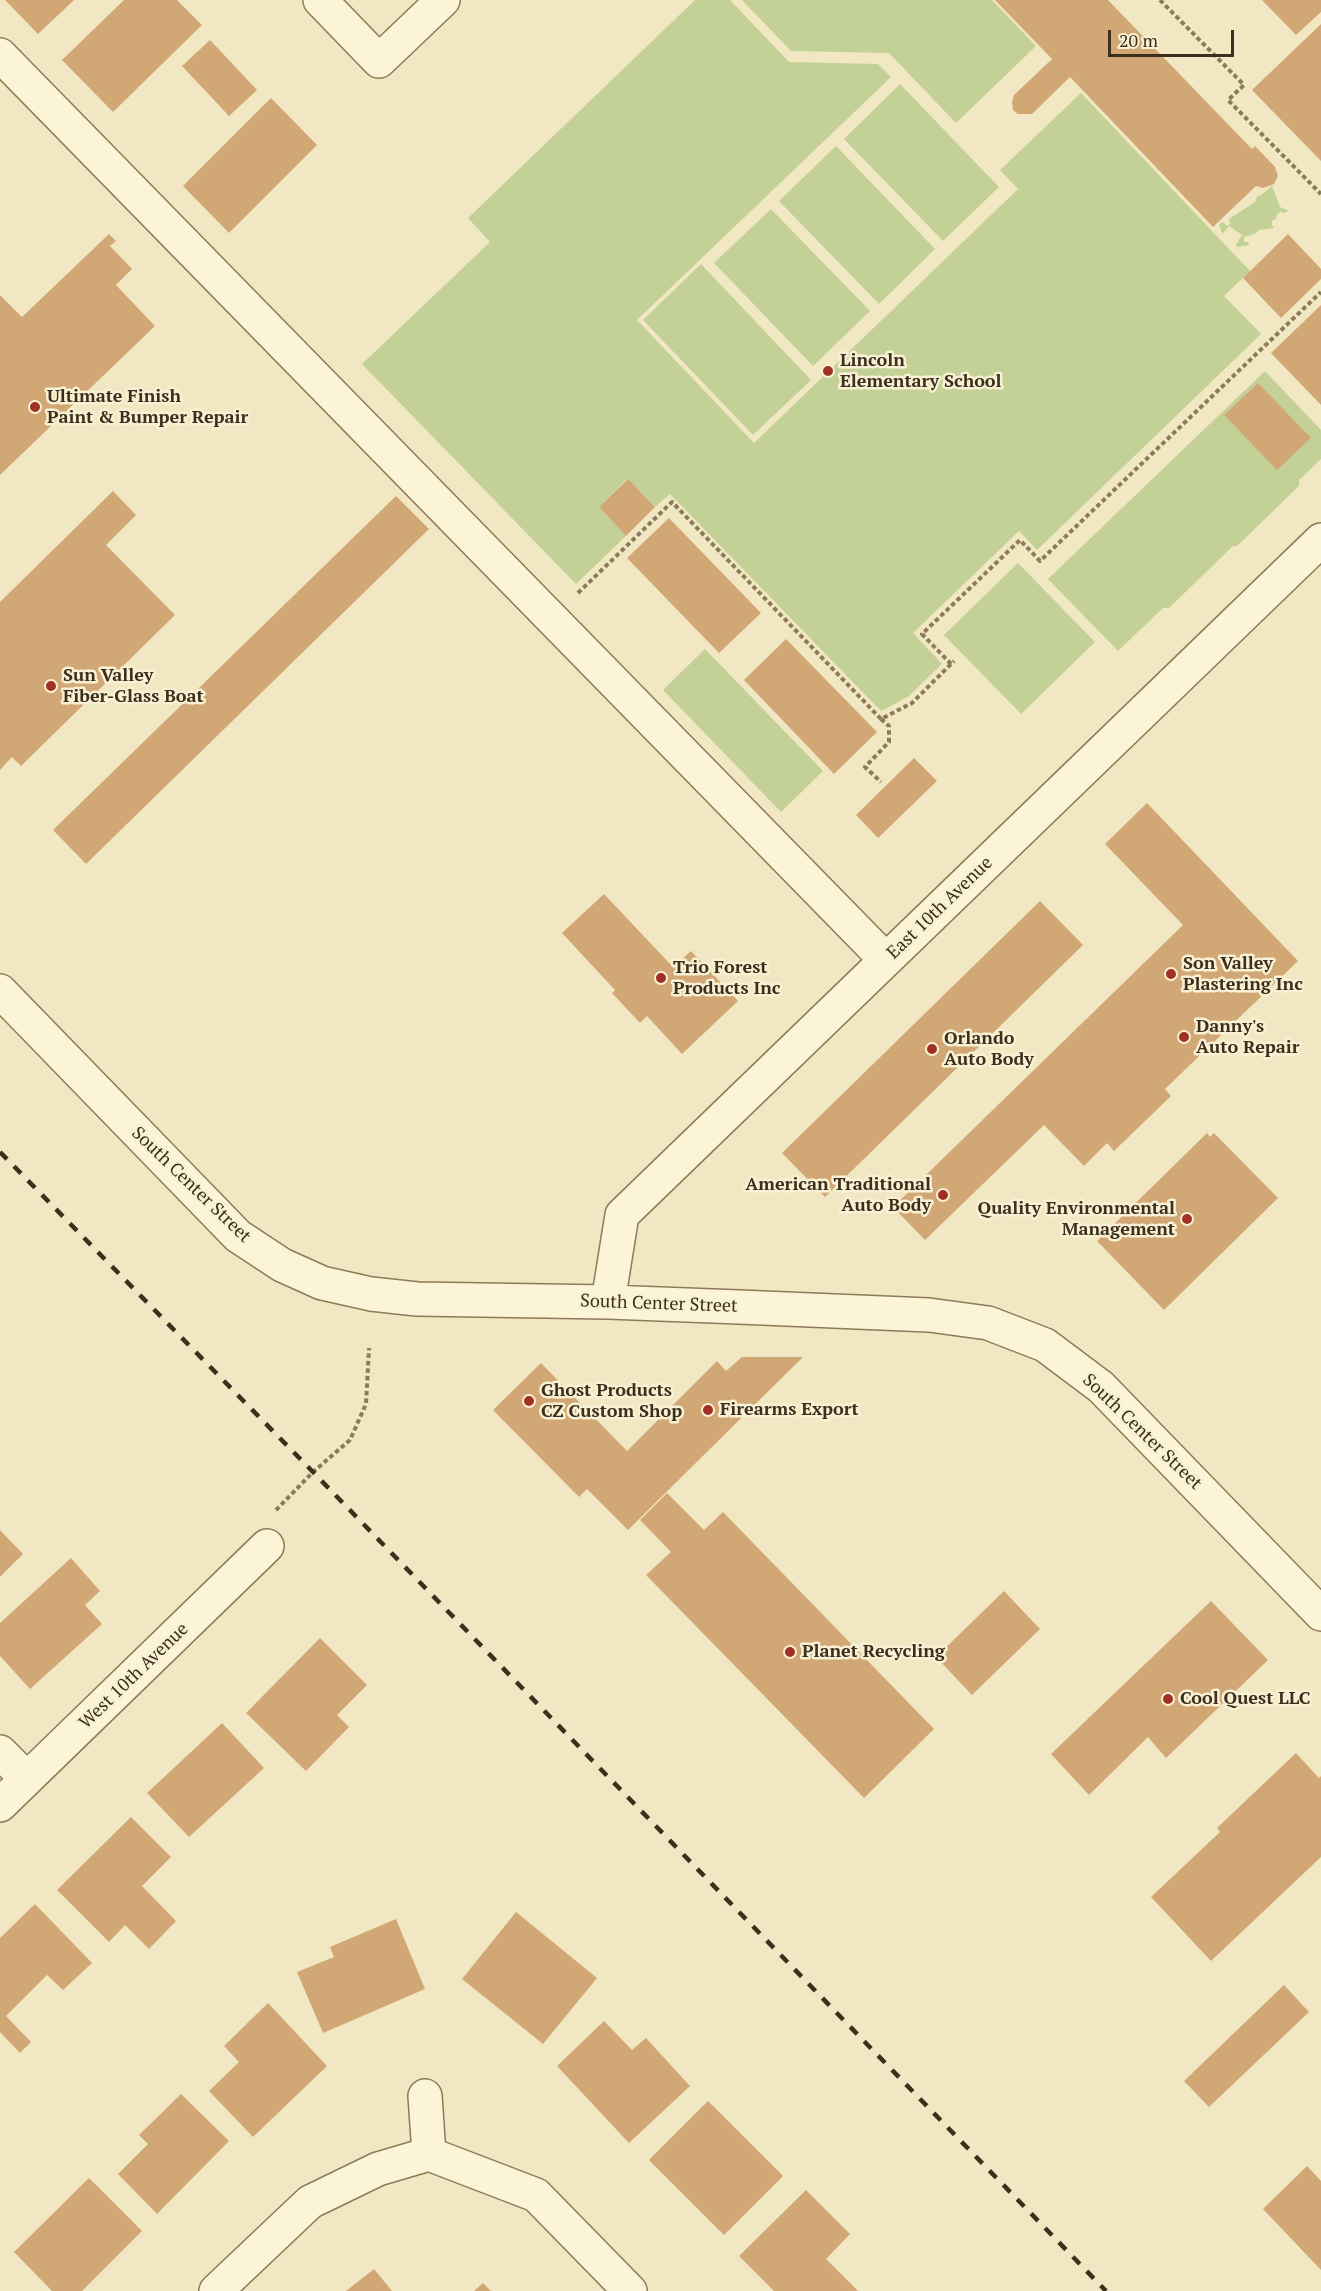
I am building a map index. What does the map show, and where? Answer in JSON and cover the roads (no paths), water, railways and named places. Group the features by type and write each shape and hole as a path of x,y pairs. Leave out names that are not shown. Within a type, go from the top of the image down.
{"street":[{"path":"320,0 379,61 443,0"},
{"path":"0,55 886,960"},
{"name":"East 10th Avenue","path":"608,1302 622,1215 1321,540"},
{"name":"South Center Street","path":"0,991 238,1236 282,1265 322,1283 371,1294 417,1299 608,1302 929,1315 988,1323 1045,1345 1101,1387 1321,1614"},
{"name":"West 10th Avenue","path":"0,1805 267,1546"},
{"path":"0,1752 27,1779"},
{"path":"425,2096 429,2154"},
{"path":"216,2291 310,2202 378,2169 429,2154 536,2195 630,2291"}],"railway":[{"path":"0,1152 1106,2291"}],"place":[{"name":"Lincoln Elementary School","path":"828,371"},
{"name":"Ultimate Finish Paint & Bumper Repair","path":"35,407"},
{"name":"Sun Valley Fiber-Glass Boat","path":"51,686"},
{"name":"Son Valley Plastering Inc","path":"1171,974"},
{"name":"Trio Forest Products Inc","path":"661,978"},
{"name":"Danny's Auto Repair","path":"1184,1037"},
{"name":"Orlando Auto Body","path":"932,1049"},
{"name":"American Traditional Auto Body","path":"943,1195"},
{"name":"Quality Environmental Management","path":"1187,1219"},
{"name":"Ghost Products CZ Custom Shop","path":"529,1401"},
{"name":"Firearms Export","path":"708,1410"},
{"name":"Planet Recycling","path":"790,1652"},
{"name":"Cool Quest LLC","path":"1168,1699"}]}
